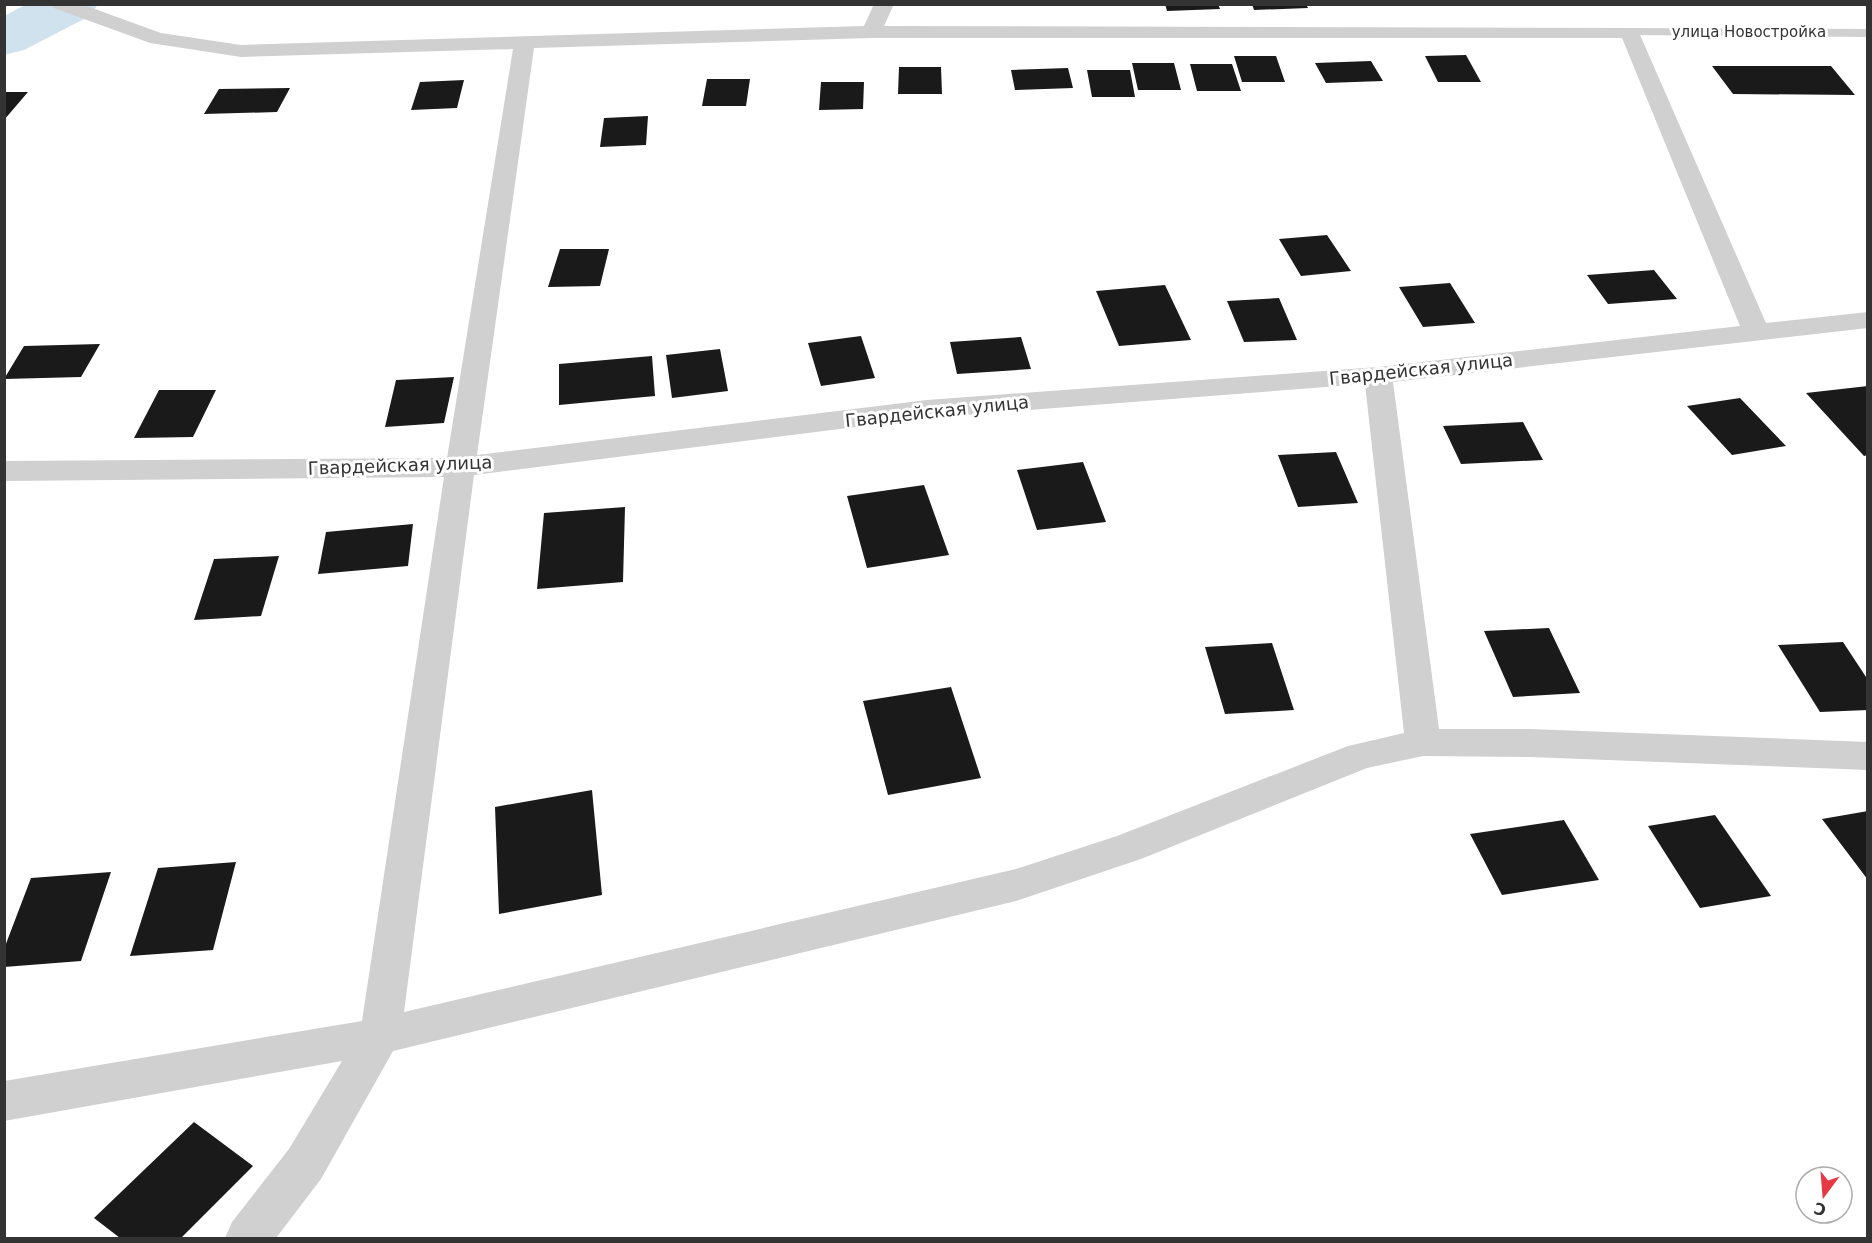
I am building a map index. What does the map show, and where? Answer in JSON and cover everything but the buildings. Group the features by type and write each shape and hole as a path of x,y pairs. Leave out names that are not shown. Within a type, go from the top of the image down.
{"street":[{"path":"61,4 96,19 157,39 241,51 871,32 1630,32 1756,332"},
{"path":"871,32 884,4"},
{"path":"248,1239 305,1164 380,1036 460,466 524,43"},
{"name":"Гвардейская улица","path":"4,471 460,466 927,409 1377,375 1868,320"},
{"path":"1377,375 1423,742"},
{"path":"4,1101 380,1036 1016,885 1128,848 1361,756 1423,742 1530,743 1868,756"}],"lane":[{"name":"улица Новостройка","path":"1630,32 1868,33"}],"waterway":[{"path":"4,38 71,4"}]}
